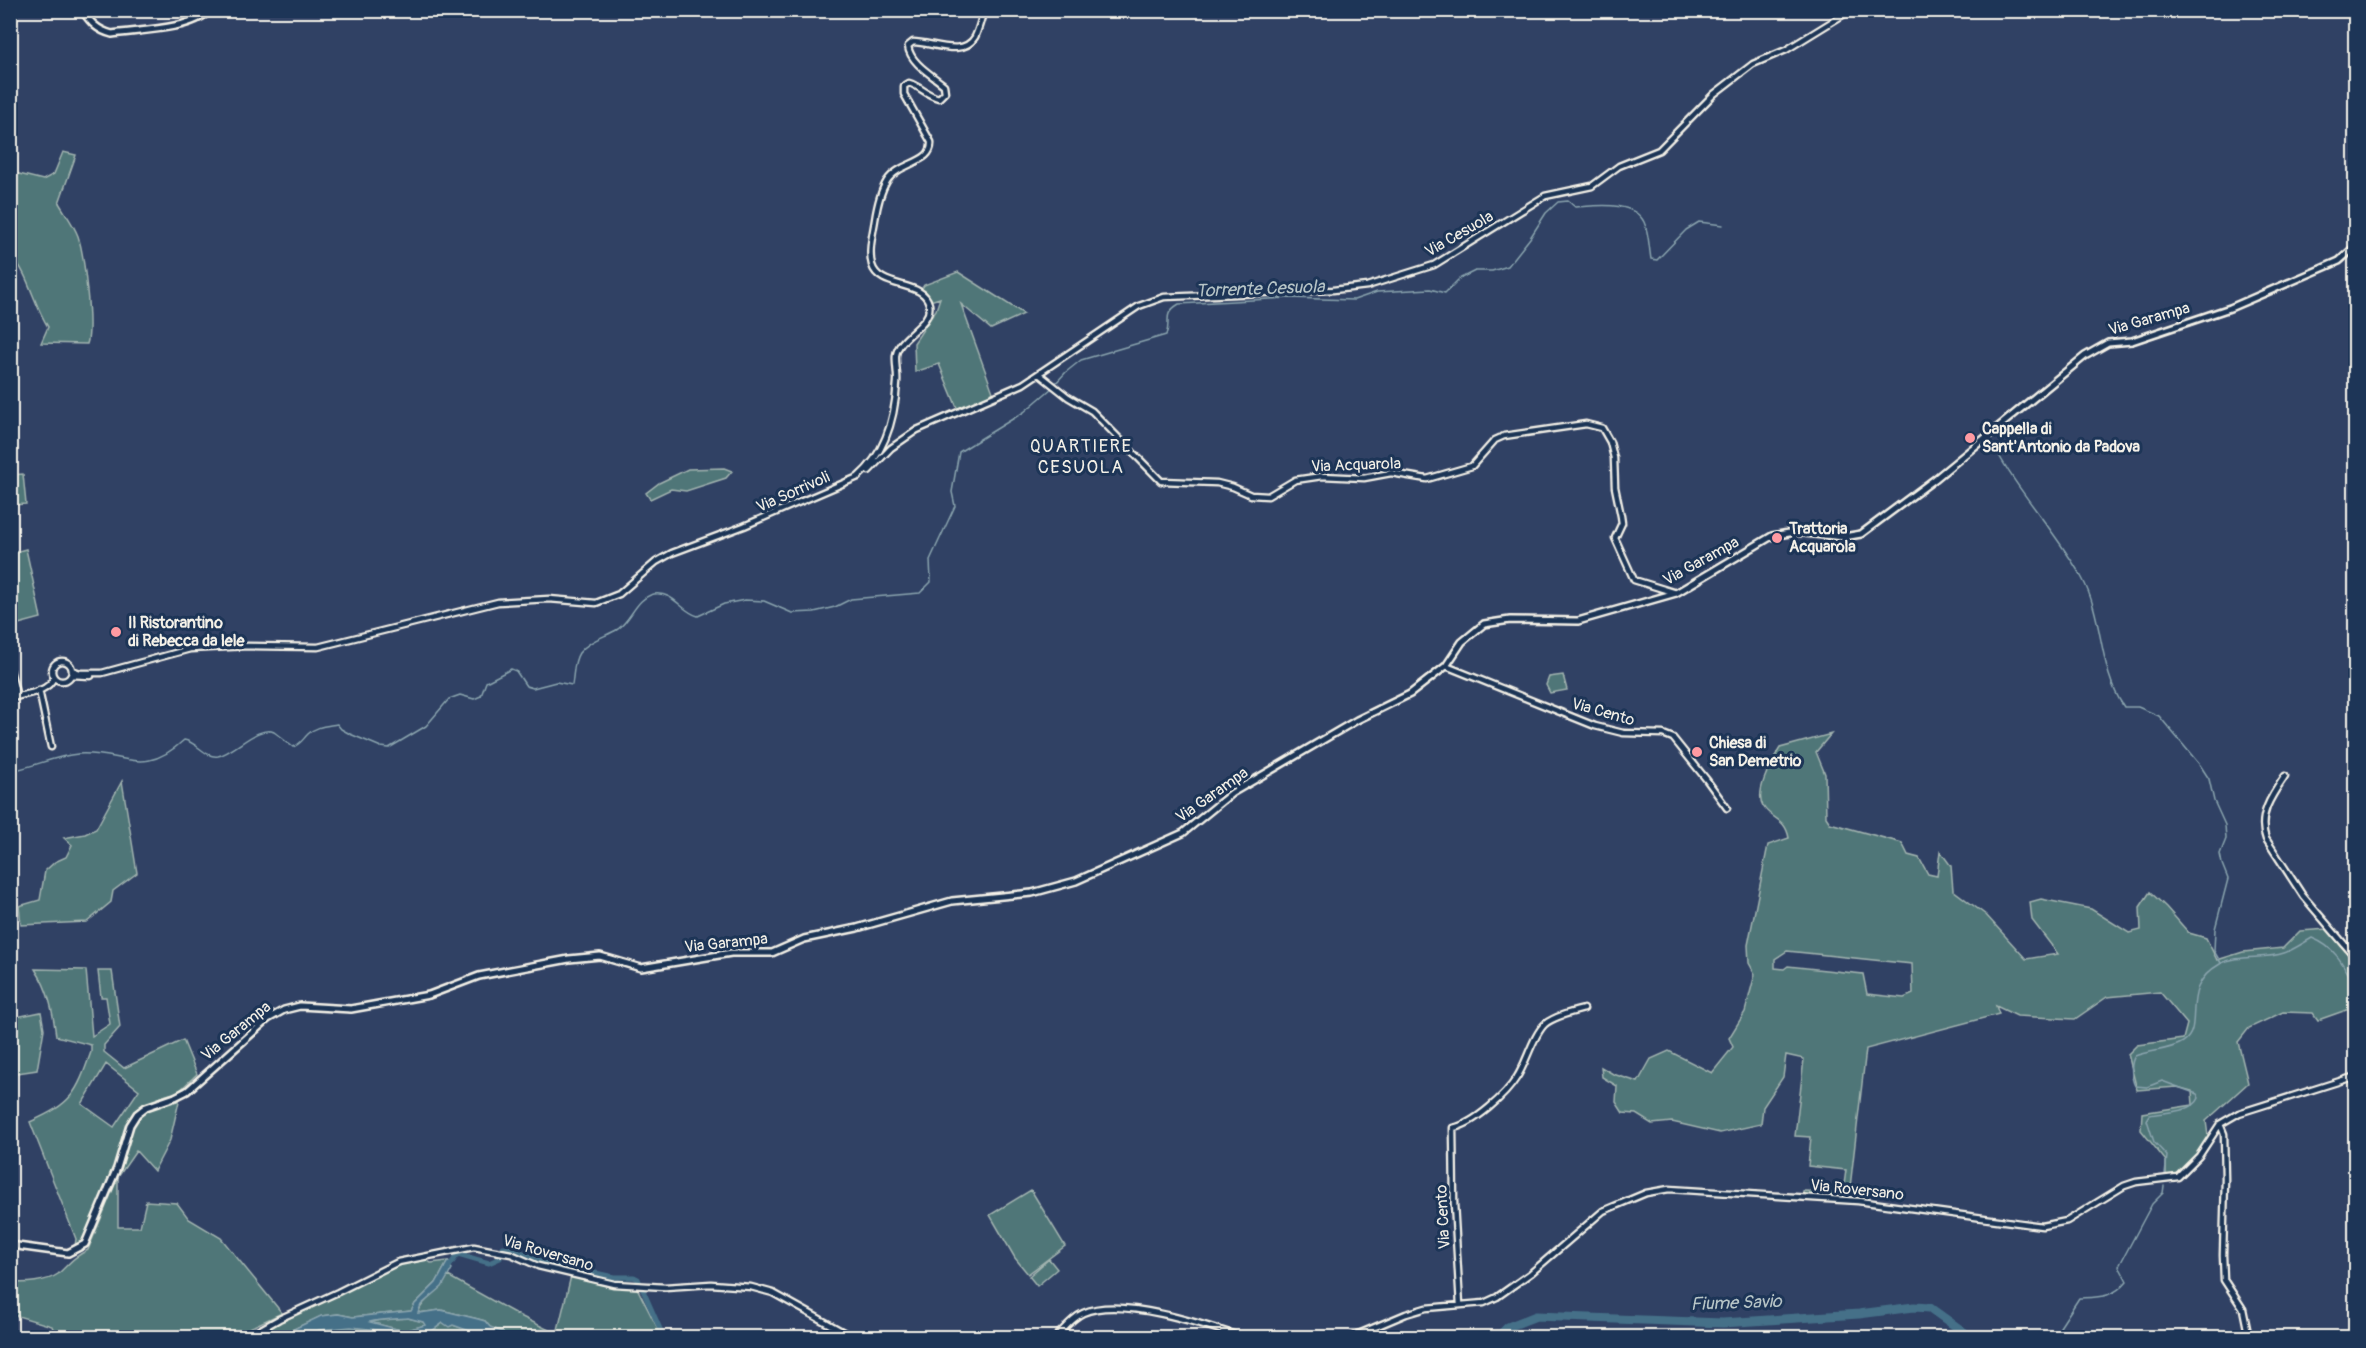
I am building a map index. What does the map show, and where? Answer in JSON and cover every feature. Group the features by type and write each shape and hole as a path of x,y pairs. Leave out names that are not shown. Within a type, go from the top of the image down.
{"street":[{"path":"82,10 92,25 112,34 190,23 204,17 210,10"},
{"name":"Via Sorrivoli","path":"71,672 102,673 190,649 248,646 318,647 498,602 549,599 596,603 618,594 656,562 672,553 744,526 858,477 879,453 891,419 897,382 896,355 898,349 925,319 929,306 919,291 881,278 874,271 871,263 878,202 887,180 901,166 926,157 932,150 931,142 904,94 904,86 909,82 929,96 939,98 945,92 944,85 909,54 908,46 914,42 921,42 958,49 969,44 974,38 984,10"},
{"name":"Via Cesuola","path":"1039,374 1139,306 1164,297 1333,290 1367,286 1434,265 1545,196 1592,186 1619,166 1659,150 1714,94 1753,64 1786,50 1851,10"},
{"name":"Via Garampa","path":"10,1245 68,1253 85,1244 117,1168 130,1125 137,1114 147,1107 187,1090 268,1019 284,1010 300,1006 351,1009 429,995 479,976 569,959 600,956 641,968 731,953 772,953 804,939 857,928 952,901 1032,893 1076,881 1183,833 1232,793 1356,720 1410,694 1446,666 1462,642 1484,624 1510,621 1578,621 1676,593 1772,536 1795,532 1844,537 1861,534 1935,479 2085,356 2108,343 2132,341 2230,308 2339,261 2355,246"},
{"path":"858,477 873,469 891,448 917,430 1023,384 1039,374"},
{"name":"Via Acquarola","path":"1039,374 1068,397 1092,411 1161,481 1216,483 1251,495 1268,496 1295,480 1322,476 1364,478 1391,473 1427,479 1472,466 1495,441 1504,436 1586,424 1602,428 1610,442 1614,458 1615,487 1622,523 1615,538 1618,548 1635,580 1676,593"},
{"path":"39,690 48,689 59,681 66,680 71,672 66,661 60,661 52,667 54,677 59,681"},
{"name":"Via Cento","path":"1446,666 1595,726 1623,733 1663,734 1672,738 1727,808"},
{"path":"10,670 17,697"},
{"path":"10,698 39,690 49,685 54,677"},
{"path":"39,690 51,747"},
{"path":"2285,776 2272,794 2262,819 2262,829 2302,896 2355,958"},
{"name":"Via Cento","path":"1460,1305 1454,1203 1453,1128 1467,1124 1503,1094 1517,1078 1528,1052 1545,1025 1584,1009"},
{"name":"Via Roversano","path":"1349,1338 1406,1314 1444,1305 1484,1303 1497,1297 1531,1273 1604,1211 1646,1193 1669,1189 1858,1201 2042,1226 2055,1225 2067,1221 2124,1186 2136,1182 2178,1178 2199,1156 2220,1124 2239,1113 2355,1076"},
{"path":"2220,1124 2224,1134 2224,1280 2243,1309 2249,1338"},
{"name":"Via Roversano","path":"241,1338 398,1262 462,1248 489,1249 511,1254 538,1266 614,1284 643,1286 720,1284 751,1287 773,1293 854,1338"},
{"path":"1055,1338 1081,1314 1111,1307 1199,1323 1245,1338"}],"green space":[{"path":"63,152 76,155 59,203 78,236 80,245 88,307 87,344 41,343 48,327 22,271 11,254 11,172 43,180 54,174"},
{"path":"958,272 1024,314 991,329 961,304 994,395 958,410 939,364 915,372 914,343 936,310 940,298 930,301 921,290 924,285"},
{"path":"724,468 732,471 726,478 686,491 671,489 650,499 646,493 659,483 688,469"},
{"path":"23,474 26,504 11,505 11,475"},
{"path":"26,549 41,618 11,626 11,553"},
{"path":"1563,675 1567,690 1550,693 1546,685 1549,677"},
{"path":"1831,734 1816,752 1825,774 1826,817 1830,823 1902,843 1908,855 1919,858 1928,874 1937,876 1940,851 1951,866 1953,890 1986,915 2026,959 2058,954 2032,920 2030,902 2041,899 2091,909 2129,933 2141,930 2140,907 2150,892 2189,933 2206,938 2217,960 2243,952 2283,948 2300,931 2328,929 2355,963 2355,1007 2318,1020 2313,1013 2283,1012 2249,1028 2238,1042 2248,1083 2206,1121 2208,1136 2191,1162 2180,1171 2166,1176 2166,1161 2141,1130 2142,1113 2193,1105 2192,1091 2177,1087 2137,1090 2128,1054 2137,1045 2183,1039 2187,1024 2160,992 2107,997 2075,1019 2017,1016 1996,1006 1999,1014 1866,1049 1849,1196 1803,1195 1803,1191 1843,1192 1846,1170 1808,1166 1811,1137 1795,1136 1804,1059 1786,1055 1783,1077 1763,1107 1761,1124 1720,1133 1672,1122 1652,1124 1636,1114 1623,1113 1616,1102 1617,1086 1602,1077 1601,1067 1613,1074 1638,1082 1651,1059 1669,1051 1712,1073 1733,1047 1729,1038 1745,1012 1755,974 1749,963 1748,945 1768,845 1789,838 1784,826 1766,811 1761,800 1762,784 1780,748","holes":["1787,951 1912,964 1913,994 1904,998 1867,994 1863,974 1788,966 1784,969 1775,968 1775,959"]},
{"path":"122,781 137,873 113,891 111,902 87,922 21,925 19,906 40,900 45,871 55,862 66,857 72,845 64,838 85,834 96,829"},
{"path":"35,969 86,970 92,1036 110,1024 106,997 101,997 98,971 112,971 120,1027 104,1045 104,1052 124,1068 183,1040 197,1074 178,1092 163,1096 134,1113 125,1134 116,1167 81,1242 75,1246 76,1239 30,1122 55,1109 71,1096 86,1067 91,1045 56,1036 50,1001","holes":["106,1064 139,1090 114,1127 82,1104"]},
{"path":"41,1012 44,1029 37,1070 11,1074 11,1018"},
{"path":"180,1097 170,1140 154,1171 136,1151 118,1177 137,1118 149,1109"},
{"path":"118,1177 118,1227 140,1227 146,1201 177,1203 189,1219 221,1238 282,1313 230,1337 56,1337 52,1326 11,1314 10,1282 35,1282 53,1277 88,1250"},
{"path":"1031,1190 1065,1246 1028,1274 1015,1258 990,1215"},
{"path":"425,1259 431,1263 448,1261 436,1283 415,1304 412,1311 353,1317 338,1314 322,1316 277,1337 246,1338 398,1263"},
{"path":"1049,1259 1057,1269 1037,1286 1029,1276"},
{"path":"448,1276 557,1334 571,1276 609,1285 637,1288 662,1337 508,1337 490,1327 485,1321 478,1319 441,1310 418,1313"},
{"path":"408,1318 424,1322 426,1325 404,1331 369,1322 383,1320"},
{"path":"443,1323 486,1337 304,1338 319,1330 351,1327 387,1331 402,1337 429,1333"}],"water":[{"path":"448,1261 452,1264 450,1267 452,1269 442,1287 421,1305 418,1313 441,1310 478,1319 485,1321 490,1327 508,1337 486,1337 453,1325 449,1327 443,1323 429,1333 402,1337 387,1331 351,1327 319,1330 304,1337 277,1337 321,1316 338,1314 353,1317 411,1311 436,1283","holes":["408,1318 423,1322 425,1325 404,1331 370,1322"]}],"waterway":[{"name":"Torrente Cesuola","path":"1055,384 1081,360 1166,335 1170,311 1179,304 1288,298 1354,300 1377,292 1430,289 1445,293 1459,279 1475,271 1492,271 1508,266 1546,213 1558,202 1568,201 1575,207 1613,206 1632,210 1644,222 1651,259 1657,260 1686,230 1699,222 1723,225"},
{"name":"Torrente Cesuola","path":"10,771 78,754 144,761 169,752 184,740 209,755 218,756 254,735 268,731 274,732 293,747 314,729 337,724 350,734 389,748 426,726 449,699 460,695 474,699 481,696 486,682 511,669 516,671 526,686 533,688 556,682 572,685 579,653 592,642 618,629 638,604 654,594 667,596 698,616 724,604 745,600 764,601 792,613 814,612 835,607 851,599 920,593 931,582 930,560 955,506 952,492 959,452 1024,412 1052,388"},
{"path":"1993,444 2013,479 2082,578 2094,610 2110,676 2124,707 2138,707 2159,716 2209,779 2214,801 2225,825 2226,839 2220,854 2228,879 2215,929 2214,951 2221,963"},
{"path":"2165,1175 2167,1156 2154,1142 2147,1120 2150,1115 2191,1107 2199,1098 2197,1094 2162,1081 2147,1087 2135,1086 2132,1063 2135,1056 2172,1047 2189,1036 2195,996 2199,984 2207,974 2227,961 2284,953 2312,938 2334,952 2356,988"},
{"path":"2053,1338 2079,1298 2111,1294 2127,1281 2119,1266 2152,1204 2163,1193 2164,1186"},
{"path":"448,1268 458,1254 489,1263 500,1258 503,1247 512,1248 544,1262 614,1277 634,1277 638,1279 664,1338"},
{"name":"Fiume Savio","path":"1497,1338 1508,1327 1536,1316 1723,1323 1859,1314 1914,1307 1930,1308 1972,1338"}],"place":[{"name":"Cappella di Sant'Antonio da Padova","path":"1970,438"},
{"name":"Trattoria Acquarola","path":"1777,538"},
{"name":"Il Ristorantino di Rebecca da lele","path":"116,632"},
{"name":"Chiesa di San Demetrio","path":"1697,752"}],"district":[{"name":"QUARTIERE CESUOLA","path":"1081,456"}]}
